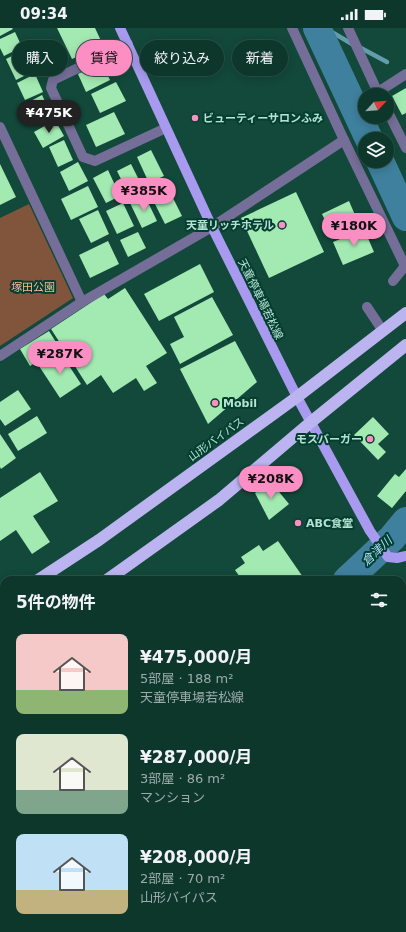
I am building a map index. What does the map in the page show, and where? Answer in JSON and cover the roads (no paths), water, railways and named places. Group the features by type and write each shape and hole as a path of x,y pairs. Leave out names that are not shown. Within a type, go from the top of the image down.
{"highway":[{"name":"山形バイパス","path":"44,576 99,540 297,397 406,313"},
{"path":"113,576 218,500 406,345"}],"main road":[{"name":"天童停車場若松線","path":"120,28 126,40"},
{"name":"天童停車場若松線","path":"132,53 212,227 297,397 370,531 388,557 397,558 406,556"}],"street":[{"path":"292,28 405,266 393,281"},
{"path":"348,28 376,88"},
{"path":"76,69 53,80 51,88 83,157 95,162 166,128"},
{"path":"385,88 406,74"},
{"path":"394,124 406,148"},
{"path":"0,127 3,142 82,302"},
{"path":"0,356 82,302 212,227 344,140"},
{"path":"367,307 383,331"}],"waterway":[{"name":"倉津川","path":"317,28 366,132"},
{"path":"325,28 352,44"},
{"path":"359,47 387,62"},
{"name":"倉津川","path":"383,168 406,217"},
{"name":"倉津川","path":"351,576 392,538 406,521"}],"place":[{"name":"ビューティーサロンふみ","path":"195,118"},
{"name":"天童リッチホテル","path":"282,225"},
{"name":"Mobil","path":"215,403"},
{"name":"モスバーガー","path":"370,439"},
{"name":"ABC食堂","path":"298,523"}],"park label":[{"name":"塚田公園","path":"33,287"}]}
